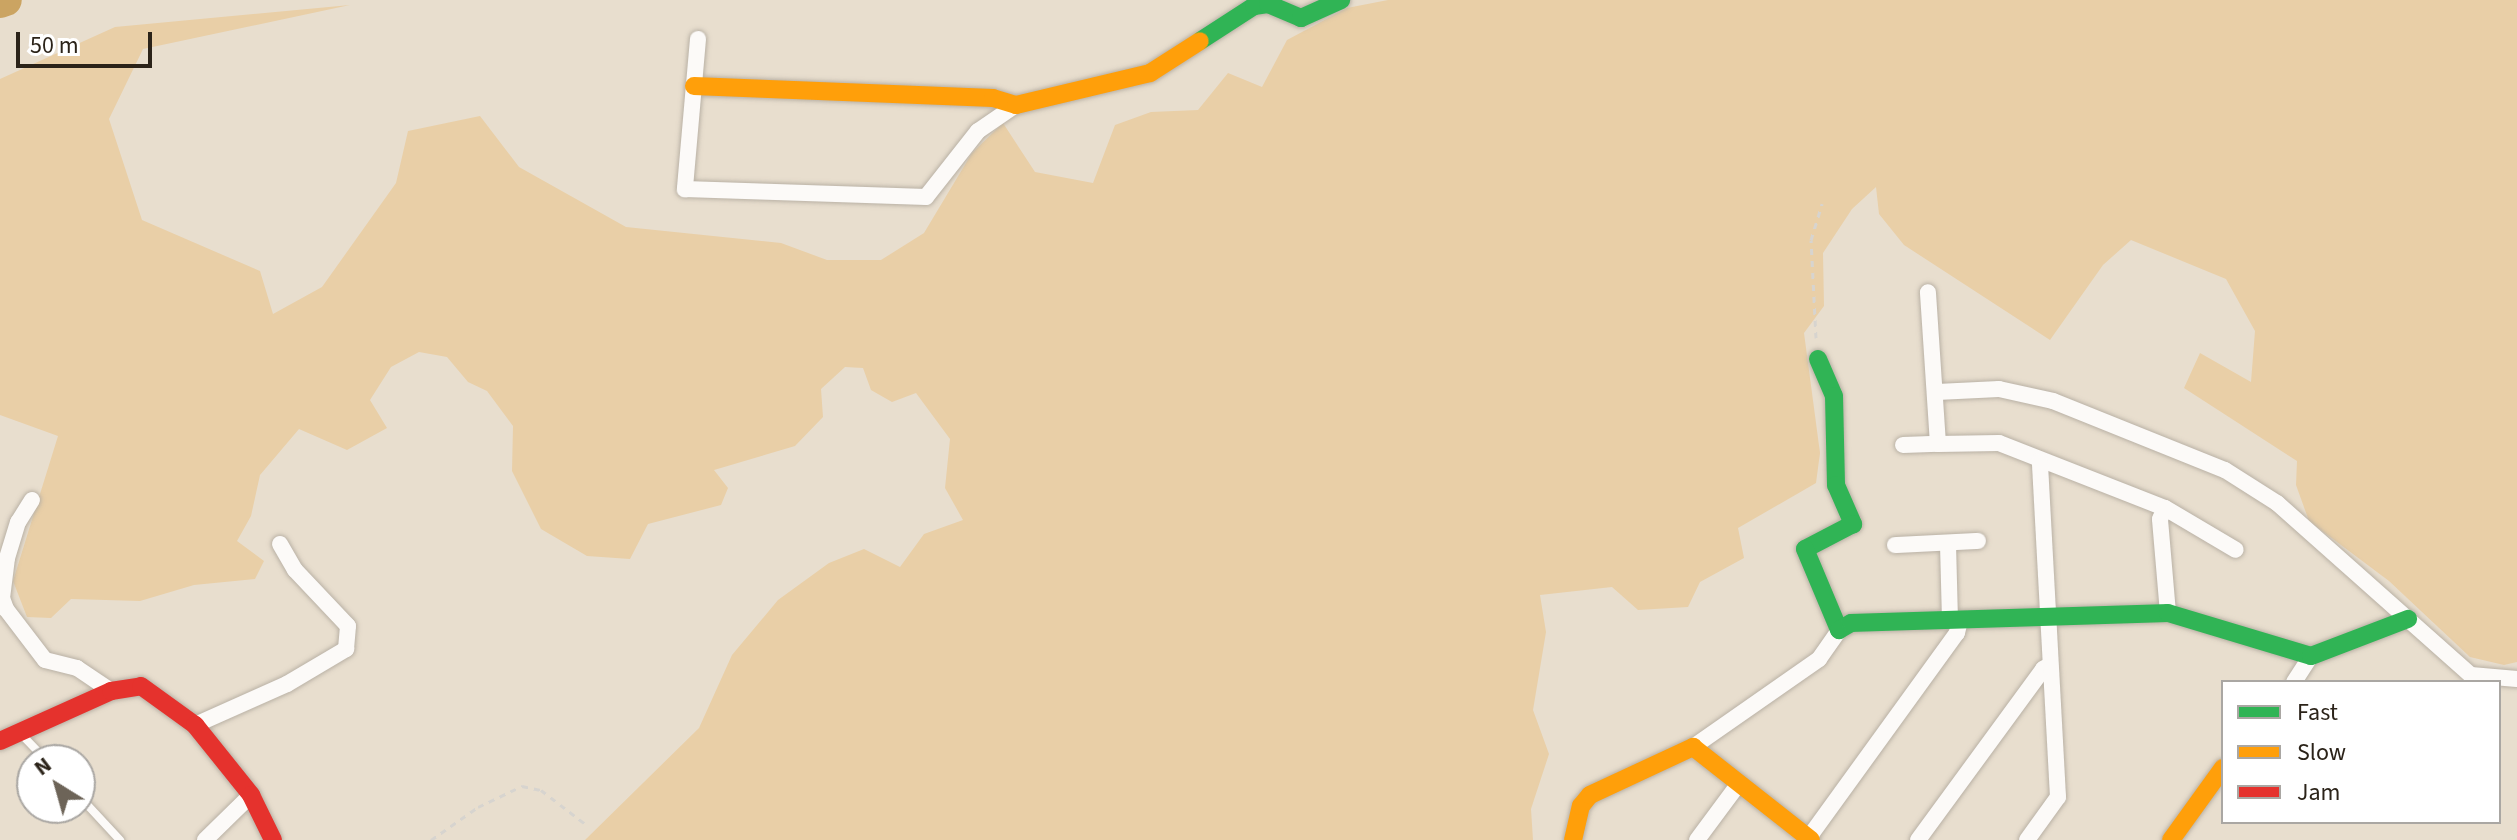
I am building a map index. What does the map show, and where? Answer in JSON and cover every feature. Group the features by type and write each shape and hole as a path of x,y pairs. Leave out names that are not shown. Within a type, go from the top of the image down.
{"street":[{"path":"698,39 685,189 926,197 978,131 1016,105 1150,73 1254,6 1268,4 1301,18 1341,0"},
{"path":"694,86 993,98 1016,105"},
{"path":"1928,292 1937,392 1938,444"},
{"path":"1818,359 1834,396 1836,485 1853,524 1805,549 1839,630"},
{"path":"1937,392 1999,389 2053,401 2225,470 2277,503 2471,675 2517,679"},
{"path":"1903,445 1999,443 2165,508 2236,550"},
{"path":"2027,840 2058,797 2040,461"},
{"path":"32,500 18,522 7,558 3,611 45,660 77,668 111,691"},
{"path":"2165,508 2160,519 2168,613"},
{"path":"1895,545 1978,541"},
{"path":"195,725 287,684 346,649 348,626 295,570 280,544"},
{"path":"1693,747 1737,786 1808,839 1957,633 1948,544"},
{"path":"1573,840 1581,806 1590,795 1693,747 1819,659 1839,630 1851,623 2048,620 2168,613 2311,656"},
{"path":"2295,680 2311,656 2408,619"},
{"path":"1918,840 2043,669 2050,665"},
{"path":"0,741 22,735 111,691 141,686 195,725 251,795 273,840"},
{"path":"2171,840 2221,771"},
{"path":"1697,840 1737,786"},
{"path":"205,840 251,795"}],"lane":[{"path":"22,735 31,744"},
{"path":"96,814 120,840"}],"path":[{"path":"1818,359 1811,240 1822,204"},
{"path":"431,840 478,807 522,786 541,790 588,826"}],"shaded area":[{"path":"1388,0 2517,0 2517,662 2504,665 2470,657 2389,581 2309,521 2296,485 2297,461 2184,388 2200,353 2251,382 2255,331 2226,279 2131,240 2103,265 2050,340 1904,245 1879,214 1876,187 1852,209 1823,253 1824,306 1804,333 1820,453 1816,483 1738,528 1744,558 1700,582 1688,607 1638,610 1612,587 1540,595 1546,632 1533,710 1549,754 1531,809 1533,840 585,840 699,728 732,655 778,600 829,563 864,549 900,567 924,534 963,520 945,488 950,439 916,393 892,402 871,390 863,368 845,367 821,389 823,417 795,446 714,470 728,488 721,505 648,524 630,559 587,556 541,529 512,471 513,426 487,391 468,382 447,357 419,352 391,367 370,400 387,428 347,450 299,429 260,475 251,516 237,541 264,561 255,579 194,585 140,601 71,599 51,618 27,617 13,581 58,436 0,415 0,79 115,27 350,5 143,49 109,119 142,220 260,271 273,314 322,287 396,183 408,131 480,116 519,167 626,227 781,243 827,260 881,260 924,233 972,153 1003,123 1035,172 1093,183 1115,125 1151,112 1198,110 1228,73 1262,87 1287,40 1347,8"}],"waterway":[{"path":"0,2 6,0"}],"traffic: fast":[{"path":"1200,41 1254,6 1268,4 1301,18 1341,0"},
{"path":"1818,359 1834,396 1836,485 1853,524 1805,549 1839,630 1851,623 2168,613 2311,656 2408,619"}],"traffic: slow":[{"path":"694,86 993,98 1016,105 1150,73 1200,41"},
{"path":"1573,840 1581,806 1590,795 1693,747 1811,840"},
{"path":"2171,840 2221,771"}],"traffic: jam":[{"path":"0,741 111,691 141,686 195,725 251,795 273,840"}]}
